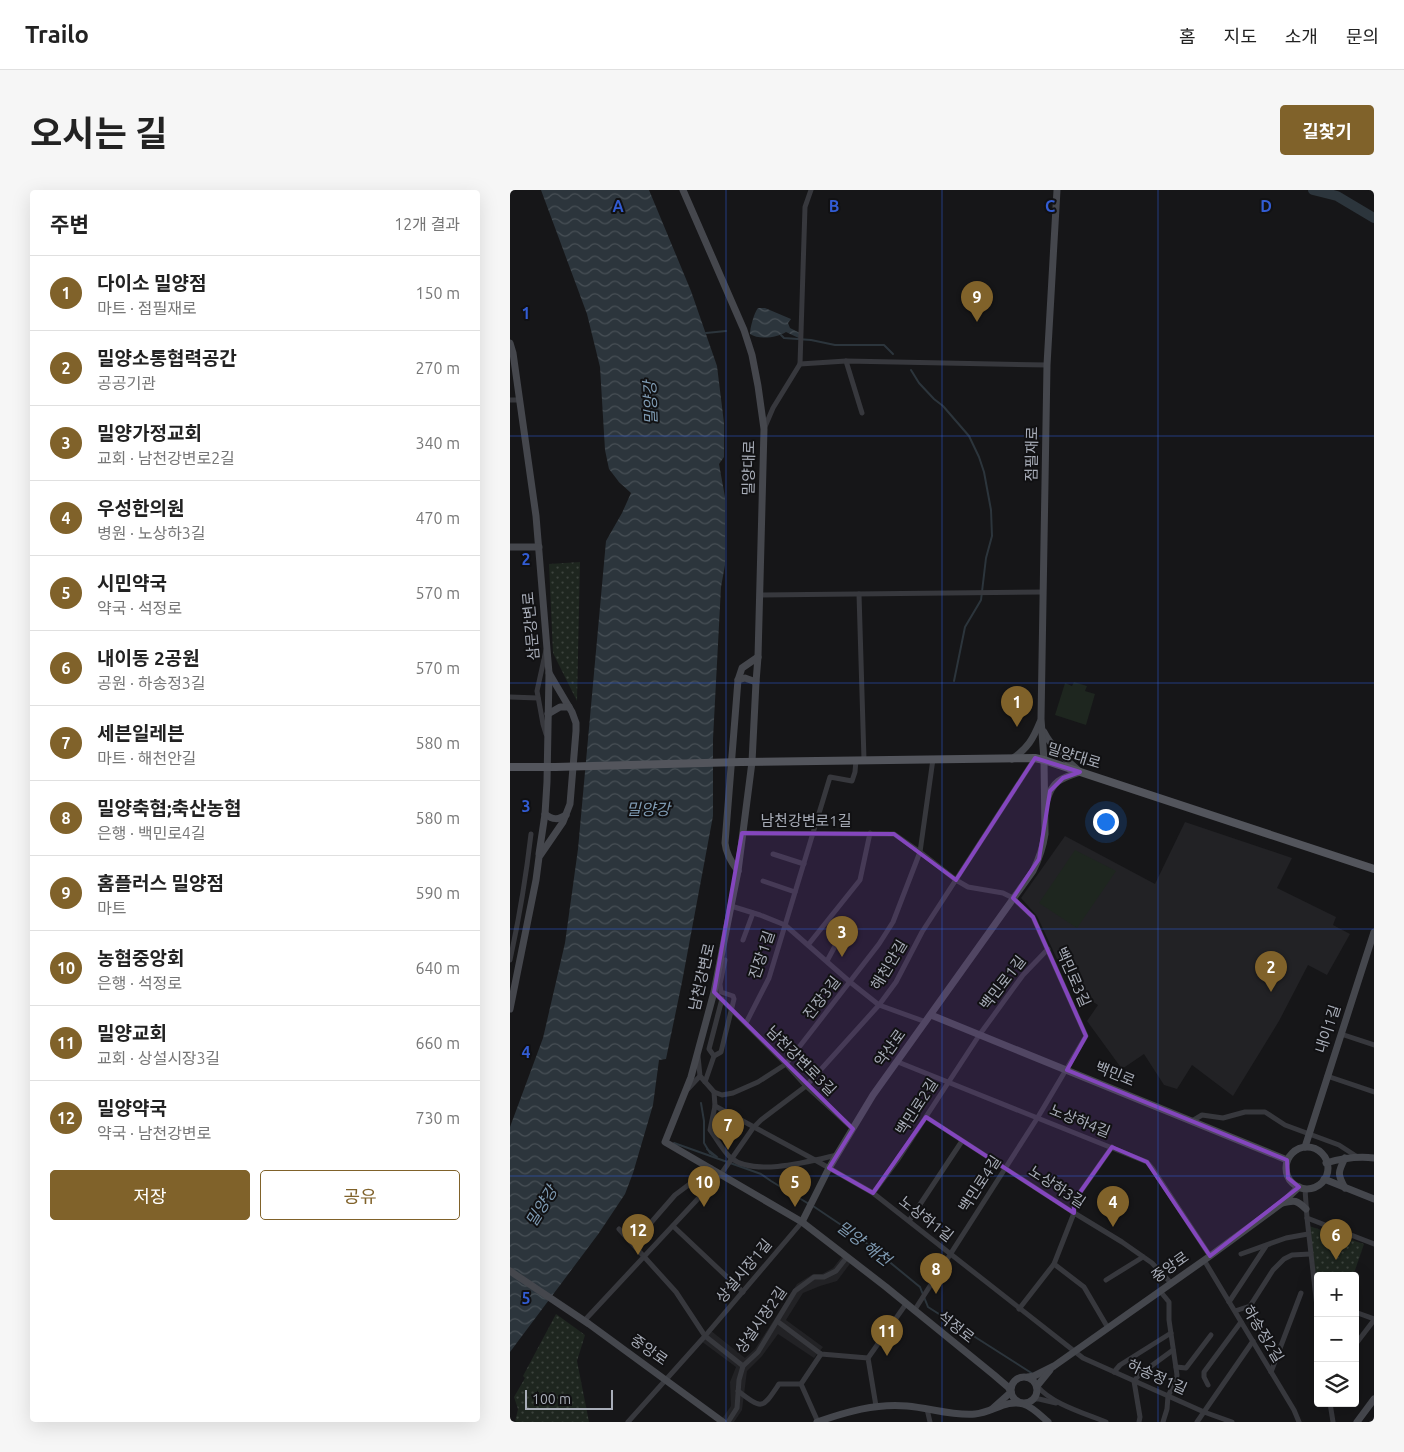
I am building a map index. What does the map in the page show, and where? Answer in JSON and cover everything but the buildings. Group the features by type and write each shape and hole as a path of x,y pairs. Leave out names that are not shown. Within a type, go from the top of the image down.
{"main road":[{"name":"밀양대로","path":"550,767 1035,758 1374,869"},
{"path":"510,767 550,767"}],"street":[{"name":"밀양대로","path":"683,190 744,330 752,355 764,429 758,657 752,762"},
{"path":"764,429 773,408 800,364 805,207 811,190"},
{"name":"점필재로","path":"1044,760 1041,719 1047,365 1057,190"},
{"name":"삼문강변로","path":"510,343 536,516 549,673 570,707 575,718 576,731 570,804 558,831 539,857 510,1009"},
{"path":"800,364 846,361 1047,365"},
{"path":"846,361 862,413"},
{"path":"510,400 520,400"},
{"path":"510,547 539,547"},
{"path":"760,595 1043,592"},
{"path":"859,594 860,760"},
{"path":"546,647 538,698 547,737"},
{"path":"738,871 730,861 725,843 738,680 742,668 758,657"},
{"path":"539,857 550,767 547,737 549,673"},
{"path":"738,680 745,678 756,682"},
{"path":"510,697 538,698"},
{"path":"548,714 560,706 570,707"},
{"name":"점필재로","path":"1012,758 1028,746 1037,731 1041,719"},
{"name":"점필재로","path":"1042,727 1053,747 1080,772"},
{"name":"해천안길","path":"721,1174 753,1128 806,1086 879,1005 896,982 922,932 1035,758"},
{"name":"진장3길","path":"714,1092 722,1095 733,1092 758,1082 786,1064 879,944 893,922 920,852 934,759"},
{"name":"진장1길","path":"746,1023 769,978 830,777 852,781 860,760"},
{"name":"약산로","path":"802,1222 830,1168 873,1095 1039,860 1045,834 1044,760"},
{"name":"남천강변로","path":"721,1174 665,1142 691,1077 714,992 738,871 752,762"},
{"name":"약산로","path":"1045,808 1050,791 1055,783 1080,772"},
{"path":"545,814 554,819 560,819 566,815"},
{"name":"남천강변로1길","path":"742,833 894,834 956,880"},
{"name":"남천강변로1길","path":"808,945 860,880 870,833"},
{"path":"510,960 522,904 530,834"},
{"path":"725,843 733,847 741,845"},
{"path":"773,854 804,864"},
{"path":"956,880 968,887 1003,893 1013,898"},
{"path":"764,881 795,892"},
{"name":"백민로3길","path":"1013,898 1033,917 1086,1036 1067,1070"},
{"path":"731,906 785,925 879,1005 926,1022"},
{"path":"743,940 753,913"},
{"path":"827,961 841,934"},
{"name":"내이1길","path":"1305,1147 1373,936"},
{"name":"백민로1길","path":"980,1034 1023,975 1048,949"},
{"name":"남천강변로3길","path":"725,960 720,984 721,992 733,996 732,1009"},
{"name":"남천강변로3길","path":"714,992 806,1086 853,1129"},
{"path":"714,1056 709,1049 722,999"},
{"path":"705,1082 714,1056 721,1052 732,1009"},
{"name":"백민로","path":"931,1015 1287,1160"},
{"name":"백민로2길","path":"873,1193 926,1117 980,1034"},
{"path":"1341,1034 1374,1045"},
{"path":"697,1054 700,1076 714,1092 715,1106 710,1130 732,1158 748,1165 787,1166 838,1155"},
{"name":"노상하4길","path":"898,1062 1147,1162 1207,1258"},
{"name":"백민로4길","path":"915,1310 1067,1070"},
{"path":"685,1092 700,1076"},
{"path":"1328,1076 1374,1092"},
{"name":"노상하1길","path":"715,1106 873,1193 1073,1351"},
{"path":"1192,1121 1202,1115 1223,1118 1245,1112 1265,1112 1285,1125 1339,1145 1356,1156"},
{"name":"노상하3길","path":"926,1117 1122,1242 1152,1263 1171,1283"},
{"path":"909,1221 962,1141"},
{"path":"1019,1309 1054,1264 1074,1213 1074,1201 1112,1147"},
{"path":"1305,1147 1317,1150 1322,1154 1326,1162 1327,1173 1324,1179 1312,1188 1302,1188 1293,1183 1288,1178 1286,1171 1287,1160 1293,1152 1305,1147"},
{"path":"1326,1162 1356,1156 1374,1158"},
{"path":"1345,1158 1339,1170 1339,1177 1346,1188"},
{"path":"632,1242 635,1241 675,1195 710,1168"},
{"path":"584,1321 721,1174"},
{"name":"석정로","path":"721,1174 802,1222 915,1310 994,1375 1011,1392"},
{"path":"1324,1179 1374,1199"},
{"path":"1302,1188 1314,1284"},
{"name":"중앙로","path":"1054,1366 1302,1188"},
{"path":"1282,1203 1293,1201 1300,1203 1306,1209"},
{"path":"1306,1218 1374,1244"},
{"name":"상설시장1길","path":"632,1421 802,1222"},
{"path":"673,1226 743,1292"},
{"path":"619,1229 676,1292 705,1336 743,1366"},
{"path":"1241,1254 1286,1238 1308,1234"},
{"path":"1229,1302 1266,1245"},
{"path":"1235,1312 1250,1306 1273,1270 1284,1259 1292,1255 1310,1254"},
{"name":"상설시장2길","path":"728,1422 737,1408 739,1380 743,1366 758,1352 795,1291 814,1277 824,1277 836,1271 847,1257"},
{"path":"1106,1280 1143,1257"},
{"name":"하송정2길","path":"1207,1258 1229,1302 1294,1410 1299,1422"},
{"path":"1054,1264 1084,1287 1108,1328"},
{"name":"중앙로","path":"510,1271 584,1321 723,1422"},
{"path":"1160,1291 1169,1302 1169,1320 1177,1375 1168,1396 1163,1422"},
{"path":"1271,1372 1301,1293"},
{"path":"876,1406 868,1358 906,1304"},
{"path":"1359,1313 1374,1319 1359,1340"},
{"path":"777,1321 821,1354 868,1358"},
{"path":"1208,1385 1204,1372 1241,1322"},
{"path":"1114,1372 1120,1365 1171,1334"},
{"path":"1176,1367 1186,1368 1211,1335"},
{"path":"1197,1422 1253,1341"},
{"path":"1139,1422 1140,1417 1134,1381 1139,1375 1173,1350"},
{"name":"하송정1길","path":"1073,1351 1082,1358 1204,1412 1232,1422"},
{"path":"801,1384 821,1354"},
{"path":"994,1375 1008,1379 1028,1377 1054,1366"},
{"path":"1034,1399 1037,1386 1054,1366"},
{"path":"1028,1377 1035,1382 1041,1391 1062,1404 1106,1422"},
{"path":"1018,1378 1012,1384 1011,1392 1014,1400 1030,1407 1047,1421"},
{"path":"738,1391 754,1403 762,1404 767,1402 779,1384 801,1384"},
{"path":"801,1384 818,1422 876,1406 905,1406 962,1415 979,1414 1010,1403 1030,1402 1034,1399 1062,1404"},
{"path":"992,1409 1011,1392"},
{"path":"1034,1399 1047,1421"},
{"path":"1357,1422 1374,1399"},
{"path":"1331,1407 1333,1422"},
{"path":"927,1409 930,1422"}],"highlighted area":[{"path":"1035,758 1080,772 1063,778 1050,791 1039,859 1013,898 1033,917 1086,1036 1067,1070 1287,1160 1288,1178 1299,1187 1210,1256 1147,1162 1112,1147 1074,1201 1074,1213 926,1117 873,1193 829,1168 853,1129 714,992 742,833 894,834 956,880"}],"shaded area":[{"path":"580,562 577,701 553,653 549,564"},
{"path":"1074,682 1087,686 1085,691 1095,694 1086,725 1055,715 1065,683 1072,686"},
{"path":"1185,822 1292,858 1277,888 1336,917 1333,925 1350,934 1327,975 1308,965 1279,1021 1233,1096 1192,1065 1177,1089 1164,1085 1144,1054 1122,1069 1087,1021 1098,1005 1079,993 1064,974 1037,916 1021,898 1065,836 1155,884"},
{"path":"1075,850 1116,871 1077,928 1039,903"},
{"path":"1309,1226 1364,1244 1354,1272 1315,1272"},
{"path":"844,1254 852,1261 837,1281 803,1293 786,1320 823,1347 814,1358 778,1334 762,1356 747,1371 742,1410 734,1422 723,1422 721,1420 731,1406 730,1382 736,1367 701,1341 710,1330 745,1358 755,1349 797,1284 813,1274 822,1274 833,1268"},
{"path":"556,1314 585,1335 577,1361 589,1422 515,1422 518,1409 514,1397"}],"water":[{"name":"밀양강","path":"541,190 649,190 691,291 717,366 724,423 724,457 719,464 725,497 725,565 721,587 713,739 713,816 666,1059 659,1060 653,1105 625,1194 599,1233 510,1352 510,1127 543,1038 565,943 578,849 606,541 631,493 609,469 605,450 600,367 587,314"},
{"path":"758,308 765,308 791,319 788,323 790,328 802,334 803,340 786,332 768,338 750,334 752,321"}],"waterway":[{"path":"1313,190 1337,196 1374,218"},
{"path":"706,333 726,331"},
{"path":"781,335 784,338 811,340 835,345 884,345 893,354"},
{"path":"911,370 919,383 943,406 969,436 984,472 991,510 992,536 986,558 981,600 965,627 954,681"},
{"name":"밀양 해천","path":"701,1103 704,1121 704,1143 710,1153 715,1156"},
{"name":"밀양 해천","path":"674,1143 761,1174 809,1204"},
{"name":"밀양 해천","path":"707,1149 717,1157"},
{"name":"밀양 해천","path":"813,1206 859,1237 920,1287 928,1307 1033,1374"}],"place":[{"name":"홈플러스 밀양점","path":"977,322"},
{"name":"다이소 밀양점","path":"1017,727"},
{"name":"밀양가정교회","path":"842,957"},
{"name":"밀양소통협력공간","path":"1271,992"},
{"name":"세븐일레븐","path":"728,1150"},
{"name":"농협중앙회","path":"704,1207"},
{"name":"시민약국","path":"795,1207"},
{"name":"우성한의원","path":"1113,1227"},
{"name":"밀양약국","path":"638,1255"},
{"name":"내이동 2공원","path":"1336,1260"},
{"name":"밀양축협;축산농협","path":"936,1294"},
{"name":"밀양교회","path":"887,1356"}]}
